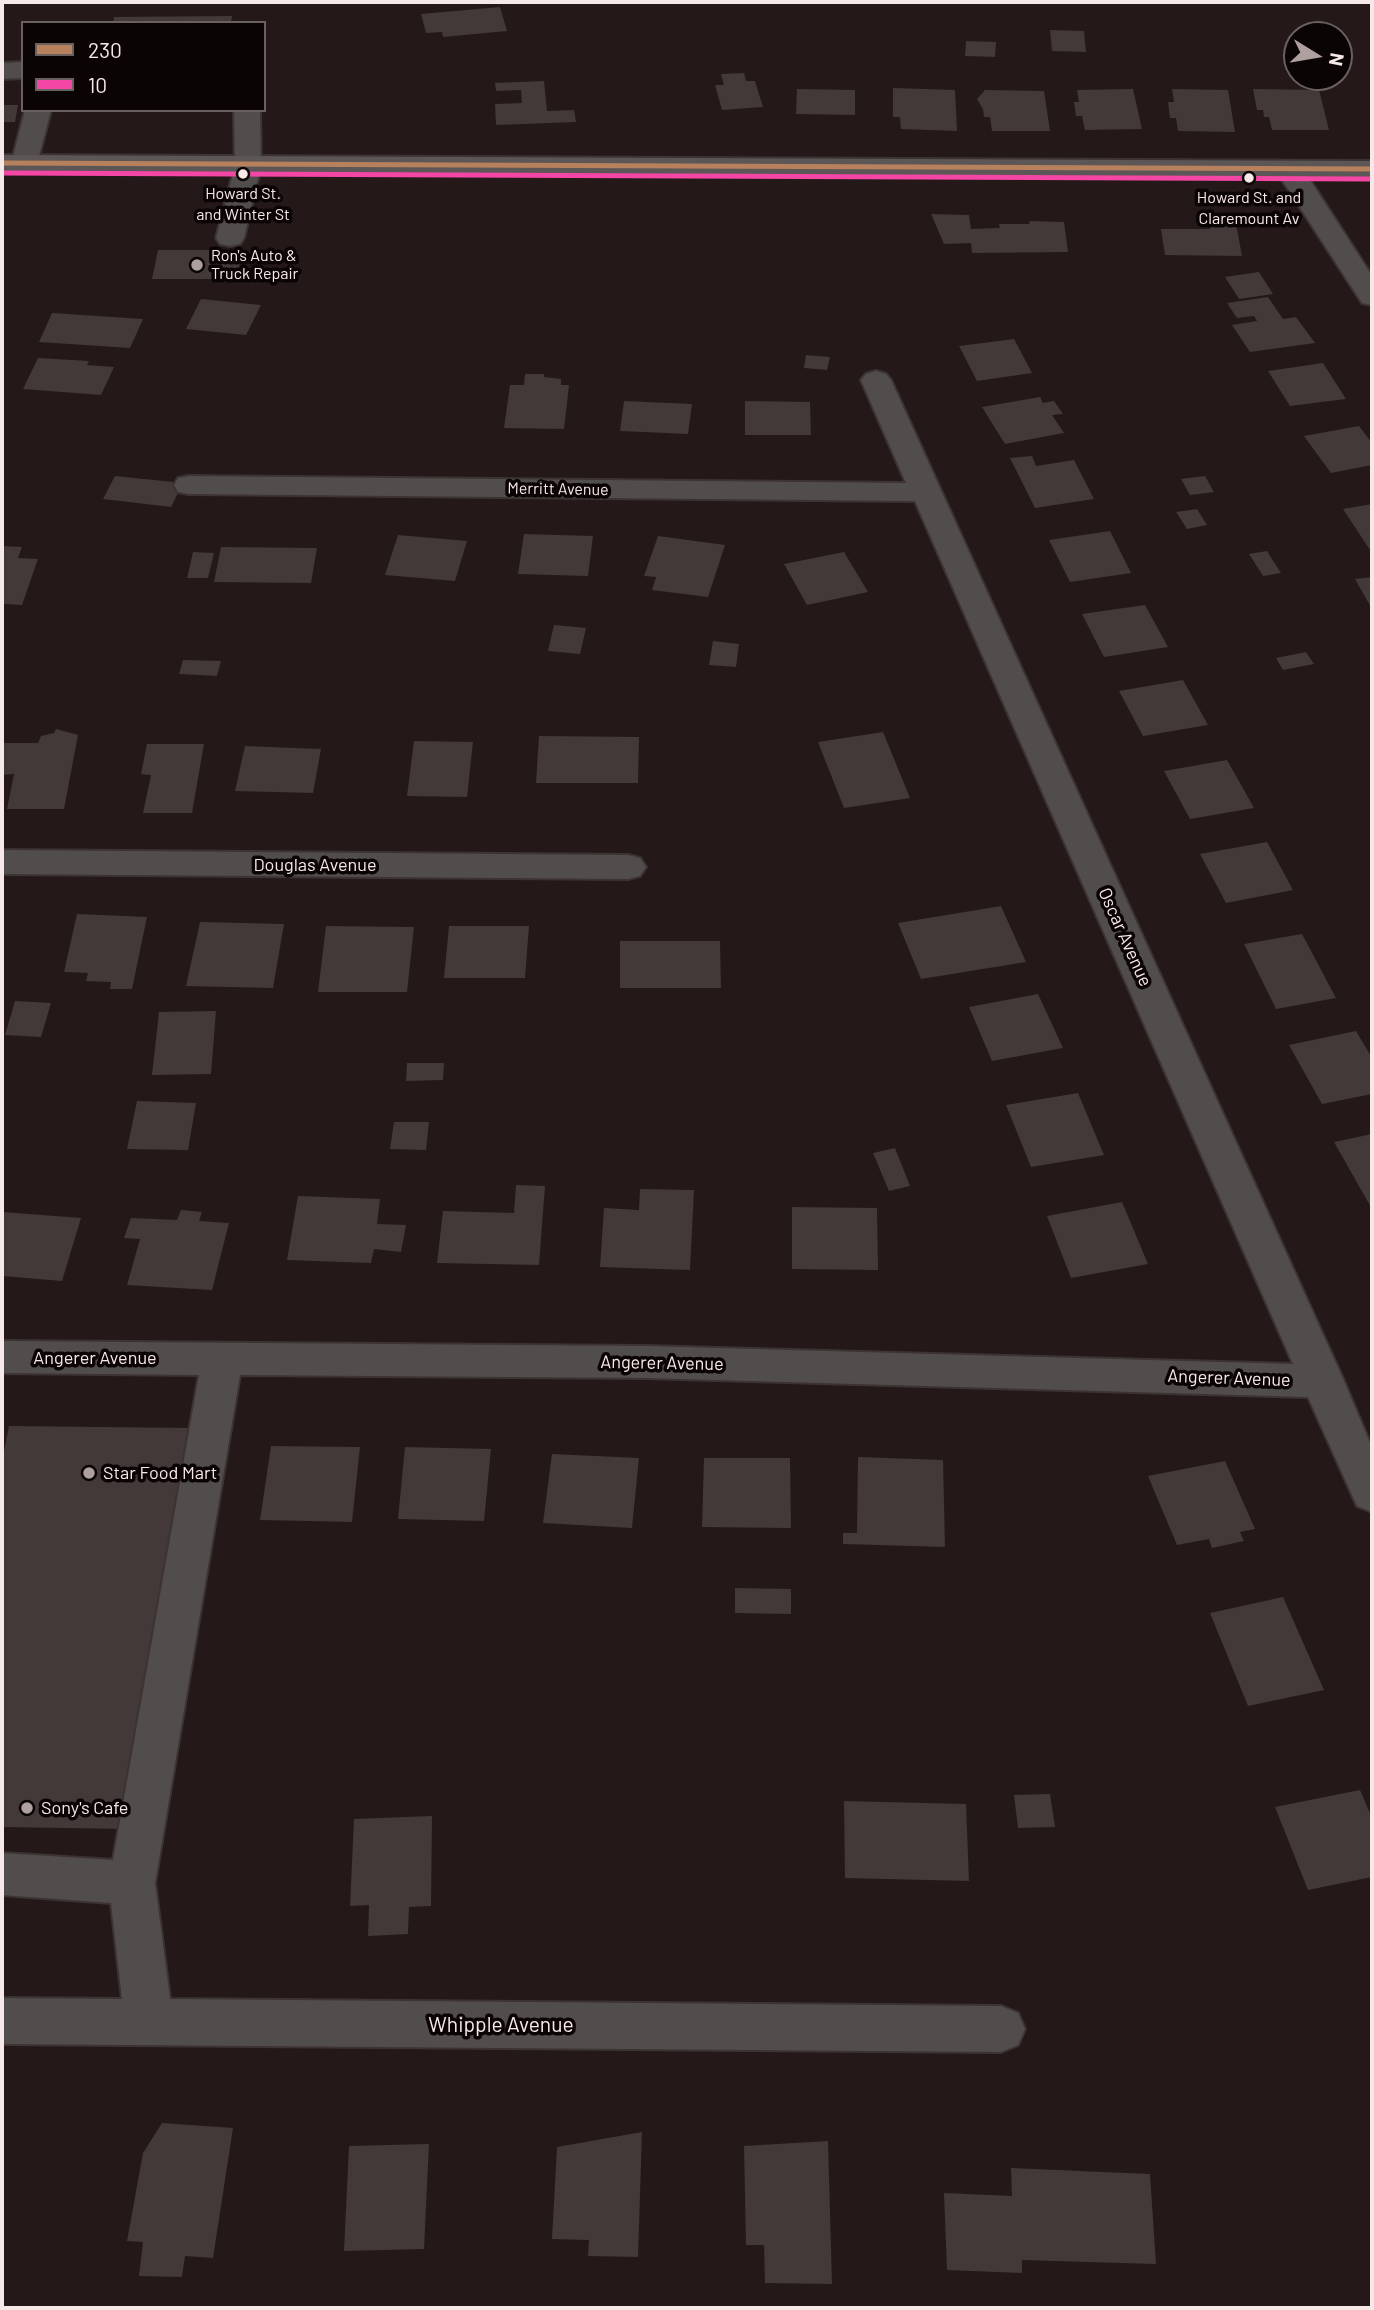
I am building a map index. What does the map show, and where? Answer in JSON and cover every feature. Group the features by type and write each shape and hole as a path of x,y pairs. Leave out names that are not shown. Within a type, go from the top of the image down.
{"main road":[{"path":"10,170 248,166 1372,169"}],"street":[{"path":"2,71 21,70"},
{"path":"10,170 37,112"},
{"path":"230,238 248,166 247,112"},
{"path":"1289,169 1372,297"},
{"name":"Oscar Avenue","path":"876,380 1372,1494"},
{"name":"Merritt Avenue","path":"189,485 926,492"},
{"name":"Douglas Avenue","path":"2,862 628,867"},
{"name":"Angerer Avenue","path":"2,1357 646,1362 1323,1381"},
{"path":"149,2022 132,1883 222,1359"},
{"path":"2,1874 132,1883"},
{"name":"Whipple Avenue","path":"2,2021 1000,2029"}],"building":[{"path":"500,7 507,31 443,37 442,32 426,33 421,14"},
{"path":"232,16 231,21 113,21 114,17"},
{"path":"1050,30 1084,31 1086,52 1052,51"},
{"path":"966,41 996,42 995,57 965,56"},
{"path":"744,73 746,81 755,81 763,107 722,110 715,85 724,85 721,74"},
{"path":"544,81 547,111 574,110 576,122 496,125 495,104 522,103 521,90 496,91 495,83"},
{"path":"893,88 955,90 957,131 901,129 900,117 893,117"},
{"path":"797,89 855,90 855,115 796,114"},
{"path":"1133,89 1142,129 1085,130 1082,116 1076,116 1074,102 1079,102 1077,90"},
{"path":"1172,89 1228,90 1235,132 1178,131 1176,118 1170,118 1168,102 1174,102"},
{"path":"1253,89 1319,91 1329,130 1272,130 1269,117 1264,117 1263,110 1257,110"},
{"path":"985,90 1044,91 1050,131 992,131 990,117 984,117 977,99"},
{"path":"2,105 18,105 15,122 2,122"},
{"path":"931,214 969,215 971,229 1000,228 999,224 1029,224 1030,221 1064,222 1068,252 972,253 971,243 944,244"},
{"path":"1210,224 1236,224 1242,256 1165,255 1161,229 1210,229"},
{"name":"Ron's Auto & Truck Repair","path":"158,250 242,250 237,279 152,279"},
{"path":"1259,272 1273,294 1239,299 1225,277"},
{"path":"1268,297 1283,319 1296,317 1315,343 1250,352 1232,325 1257,321 1254,316 1237,318 1227,303"},
{"path":"201,299 261,305 246,335 186,329"},
{"path":"52,313 143,319 130,348 39,342"},
{"path":"1014,339 1032,373 977,381 959,346"},
{"path":"806,355 830,357 827,370 804,368"},
{"path":"38,358 89,361 87,365 114,367 101,395 23,389"},
{"path":"1323,363 1346,399 1290,406 1268,371"},
{"path":"525,374 544,374 544,377 561,379 561,385 569,385 564,429 504,428 510,385 524,385"},
{"path":"1040,397 1043,403 1054,401 1063,414 1052,415 1064,433 1005,444 982,407"},
{"path":"624,401 692,404 688,434 620,431"},
{"path":"745,401 810,402 811,435 745,435"},
{"path":"1359,426 1372,443 1372,465 1331,473 1304,436"},
{"path":"1032,456 1036,466 1074,460 1094,499 1035,508 1010,458"},
{"path":"115,476 183,483 171,507 103,499"},
{"path":"1205,476 1214,492 1190,495 1181,479"},
{"path":"1372,504 1372,550 1370,550 1343,509"},
{"path":"1197,509 1207,525 1187,529 1176,512"},
{"path":"1110,531 1131,573 1070,582 1049,540"},
{"path":"524,534 593,536 588,576 518,574"},
{"path":"398,535 467,541 455,581 385,575"},
{"path":"658,536 725,545 708,597 652,590 656,577 644,576"},
{"path":"2,546 22,547 18,558 38,559 22,605 2,604"},
{"path":"221,547 317,548 311,583 214,582"},
{"path":"1267,551 1281,573 1263,576 1249,554"},
{"path":"193,552 214,553 208,578 187,578"},
{"path":"844,552 868,592 807,605 784,564"},
{"path":"1372,577 1372,609 1355,579"},
{"path":"1145,605 1168,647 1104,657 1082,614"},
{"path":"554,625 586,628 580,654 548,651"},
{"path":"713,641 739,644 736,667 709,665"},
{"path":"1306,652 1314,664 1283,670 1276,658"},
{"path":"183,660 221,661 217,676 179,674"},
{"path":"1183,680 1208,725 1143,736 1119,691"},
{"path":"56,729 78,735 64,809 7,809 14,774 2,775 2,743 38,743 41,736 54,733"},
{"path":"883,732 910,798 844,808 818,742"},
{"path":"539,736 639,737 638,783 536,783"},
{"path":"414,741 473,742 467,797 407,796"},
{"path":"147,744 204,744 192,813 143,813 151,775 141,774"},
{"path":"245,746 321,749 313,793 235,791"},
{"path":"1227,760 1254,808 1190,819 1164,771"},
{"path":"1267,842 1293,890 1226,903 1200,854"},
{"path":"1001,906 1026,962 921,979 898,923"},
{"path":"77,914 147,917 132,989 110,989 111,982 86,981 88,973 64,972"},
{"path":"200,922 284,924 273,988 186,986"},
{"path":"326,926 414,927 407,992 318,992"},
{"path":"449,926 529,926 525,978 444,978"},
{"path":"1302,934 1336,998 1276,1009 1244,944"},
{"path":"620,941 720,941 721,988 620,988"},
{"path":"1038,994 1063,1048 992,1061 969,1007"},
{"path":"15,1001 51,1003 41,1037 5,1035"},
{"path":"216,1011 211,1074 152,1075 159,1012"},
{"path":"1356,1031 1372,1058 1372,1094 1322,1104 1289,1045"},
{"path":"407,1063 444,1063 443,1080 406,1081"},
{"path":"1078,1093 1104,1155 1031,1167 1006,1105"},
{"path":"137,1101 196,1103 188,1150 127,1149"},
{"path":"394,1122 429,1122 426,1150 390,1149"},
{"path":"1372,1134 1372,1209 1334,1142"},
{"path":"895,1148 910,1186 889,1191 873,1153"},
{"path":"516,1185 545,1186 539,1265 437,1263 443,1211 514,1213"},
{"path":"640,1189 694,1190 690,1270 600,1267 604,1208 639,1210"},
{"path":"298,1196 380,1199 377,1224 406,1225 401,1252 374,1249 371,1263 287,1260"},
{"path":"1122,1202 1148,1264 1071,1278 1047,1216"},
{"path":"792,1207 877,1208 878,1270 792,1269"},
{"path":"181,1210 202,1212 199,1221 229,1223 212,1290 127,1285 140,1239 124,1238 131,1218 177,1220"},
{"path":"3,1212 81,1218 62,1281 2,1276"},
{"path":"9,1426 192,1428 128,1829 2,1827 2,1461"},
{"path":"271,1446 360,1447 352,1522 260,1520"},
{"path":"405,1447 491,1449 484,1521 398,1519"},
{"path":"552,1454 639,1458 632,1528 543,1523"},
{"path":"858,1457 943,1460 945,1547 843,1544 843,1533 857,1533"},
{"path":"704,1458 790,1458 791,1528 702,1527"},
{"path":"1225,1461 1255,1529 1240,1532 1244,1541 1212,1548 1209,1539 1177,1545 1148,1476"},
{"path":"735,1588 791,1589 791,1614 735,1613"},
{"path":"1283,1597 1324,1690 1248,1706 1210,1613"},
{"path":"1360,1790 1372,1818 1372,1877 1308,1890 1275,1807"},
{"path":"1050,1794 1055,1827 1018,1828 1014,1795"},
{"path":"844,1801 966,1804 969,1881 845,1878"},
{"path":"432,1816 431,1906 409,1907 408,1934 368,1936 369,1905 350,1906 354,1819"},
{"path":"162,2123 233,2128 213,2258 185,2256 182,2277 139,2276 143,2242 127,2241 143,2153"},
{"path":"642,2132 638,2257 588,2256 589,2240 552,2239 557,2147"},
{"path":"828,2141 832,2284 765,2283 764,2245 746,2245 744,2146"},
{"path":"429,2144 424,2249 344,2251 349,2146"},
{"path":"1011,2168 1150,2174 1156,2264 1022,2260 1022,2273 947,2270 944,2193 1012,2196"}],"transit line":[{"name":"230","path":"2,163 1372,169"},
{"name":"10","path":"2,173 1372,179"}],"place":[{"name":"Howard St. and Winter St","path":"243,174"},
{"name":"Howard St. and Claremount Av","path":"1249,178"},
{"name":"Ron's Auto & Truck Repair","path":"197,265"},
{"name":"Star Food Mart","path":"89,1473"},
{"name":"Sony's Cafe","path":"27,1808"}]}
